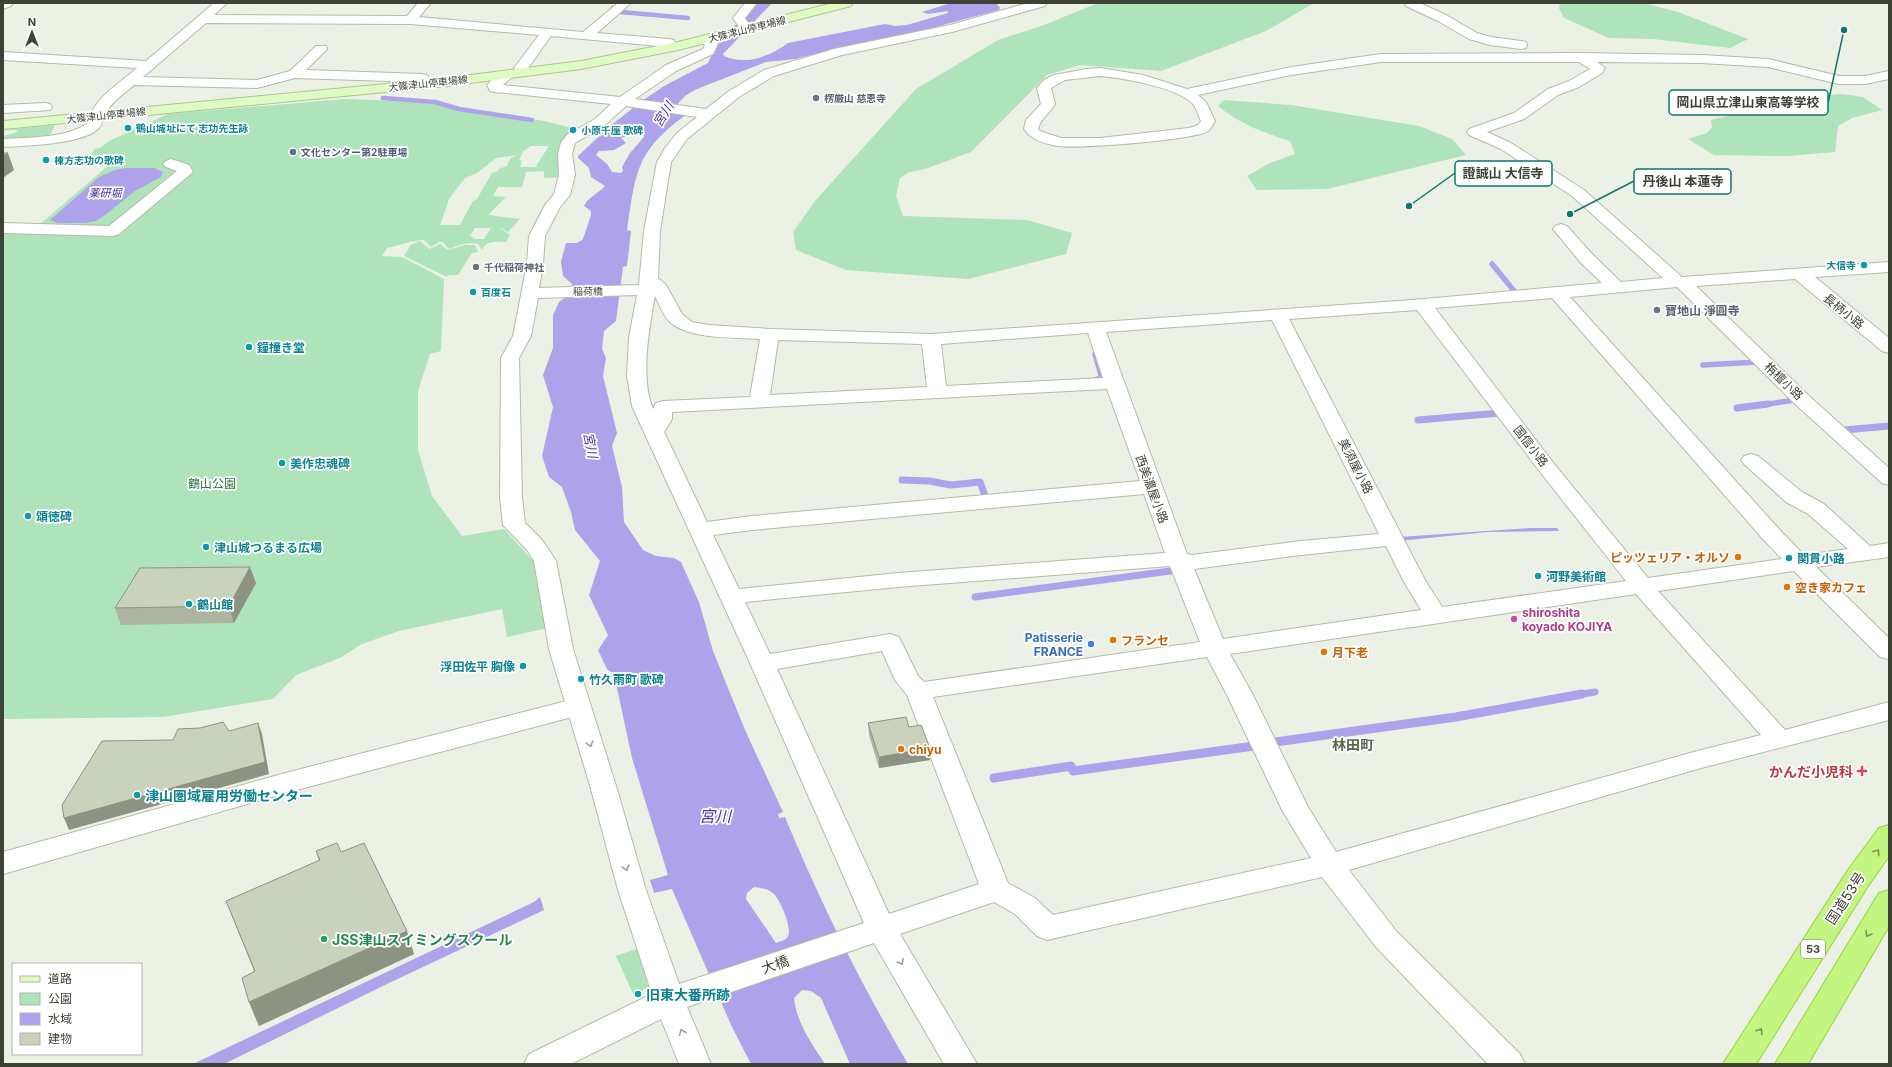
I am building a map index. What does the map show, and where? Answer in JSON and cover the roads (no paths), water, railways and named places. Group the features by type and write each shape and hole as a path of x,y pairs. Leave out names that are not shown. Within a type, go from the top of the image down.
{"highway":[{"name":"国道53号","path":"1739,1064 1858,878 1889,835"},
{"path":"1791,1064 1889,901"}],"main road":[{"name":"大篠津山停車場線","path":"3,125 98,113 521,68 576,60 669,42 827,3"},
{"name":"大篠津山停車場線","path":"3,119 98,113 507,75 581,65 703,40 847,3"}],"street":[{"path":"3,5 7,3"},
{"path":"3,144 62,137 78,133 94,124 98,113 105,103 221,3"},
{"path":"410,20 425,3"},
{"path":"587,35 626,3"},
{"path":"743,24 739,18 751,3"},
{"path":"961,1064 881,929 762,663 655,431 642,406 637,376 638,338 646,287 652,231 664,162 670,151 682,136 704,114 769,73 839,52 952,28 1041,3"},
{"path":"1410,3 1435,14 1473,36 1490,41 1560,50 1582,58"},
{"path":"201,19 410,20 669,42"},
{"path":"521,68 548,32"},
{"path":"695,1064 669,1000 632,890 604,789 561,650 545,561 535,546 514,525 511,497 510,358 515,352 522,336 532,293 538,236 553,205 562,195 567,175 565,154 568,142 573,137 600,122 624,102 671,68 700,56 708,51 712,44 703,40"},
{"path":"294,74 320,49"},
{"path":"3,56 148,65"},
{"path":"1186,93 1198,102 1208,121 1203,128 1191,132 1100,142 1060,142 1035,134 1031,129 1033,120 1044,111 1048,104 1044,88 1047,83 1057,78 1081,73 1105,71 1152,80 1186,93 1291,71 1381,58 1477,56 1702,59 1768,63 1838,80 1865,80 1889,75"},
{"name":"栴檀小路","path":"1582,58 1598,68 1597,70 1574,84 1542,98 1519,116 1474,132 1506,146 1578,193 1680,282 1801,398 1889,479"},
{"path":"130,81 257,84 294,74 422,78"},
{"path":"507,75 494,85 495,88 624,102 704,114"},
{"path":"3,109 45,108"},
{"path":"3,228 113,232 185,172 184,168 171,164"},
{"path":"1561,229 1587,259 1616,287"},
{"path":"646,287 657,285 675,317 686,326 709,330 770,334 931,339 1278,315 1616,287 1889,267"},
{"name":"長柄小路","path":"1800,274 1889,347"},
{"name":"稲荷橋","path":"532,293 646,287"},
{"path":"1557,293 1799,563 1889,651"},
{"name":"国信小路","path":"1422,304 1553,474 1642,585 1677,627 1780,740"},
{"name":"美須屋小路","path":"1278,315 1414,580 1436,616"},
{"name":"西美濃屋小路","path":"1095,328 1178,559 1196,599 1214,647 1240,695 1296,810 1329,865 1386,939 1509,1064"},
{"path":"759,401 770,334"},
{"path":"931,339 937,393"},
{"path":"655,431 662,419 663,407 1114,383"},
{"path":"1751,460 1794,497 1816,509 1866,554"},
{"path":"700,530 759,522 1152,487"},
{"path":"731,598 796,589 872,582 1178,559 1192,562 1301,548 1394,540"},
{"path":"918,691 1889,550"},
{"path":"762,663 890,642 907,680 918,691 996,890 1025,906 1047,928 1329,865 1702,759 1889,712"},
{"path":"3,863 289,782 578,707"},
{"name":"大橋","path":"540,1064 669,1000 996,890"}],"water":[{"name":"宮川","path":"755,3 771,4 723,54 724,56 732,59 749,60 774,52 788,43 885,24 895,26 907,25 948,13 948,11 928,14 922,12 951,3 996,3 1000,8 999,10 924,30 855,44 795,59 766,62 697,89 686,95 675,107 687,114 657,139 648,151 636,177 627,230 631,231 627,266 623,267 616,321 604,331 602,349 606,358 603,376 617,433 612,446 622,487 624,522 643,550 656,556 674,558 681,562 699,602 713,651 745,730 783,812 778,814 779,818 785,817 812,880 842,942 874,1004 908,1064 850,1064 821,998 811,991 802,990 794,998 795,1007 805,1032 825,1064 751,1064 731,1025 672,889 654,893 650,880 668,875 632,758 614,674 607,669 598,650 608,635 589,595 600,561 575,530 571,512 562,487 549,477 542,456 553,407 543,375 553,348 553,315 559,302 571,293 572,284 563,276 561,262 566,243 577,243 582,240 584,236 591,211 584,206 590,198 605,186 591,177 589,168 578,158 578,156 610,126 642,101 664,86 708,63 715,48","holes":["639,131 643,131 644,137 630,153 622,167 623,171 621,173 612,172 607,164 596,155 599,151 614,150 626,143 621,138","754,887 763,888 770,891 777,897 788,922 789,934 787,938 776,943 746,899 747,893"]},
{"name":"薬研堀","path":"126,168 154,168 163,172 161,177 135,191 96,221 85,223 58,223 50,220 99,177 115,170"},
{"path":"1530,528 1557,528 1559,531 1488,532 1399,541 1390,545 1399,537"},
{"path":"540,897 544,910 387,984 224,1064 193,1064 534,902"}],"waterway":[{"path":"613,8 621,12 688,18"},
{"path":"383,98 435,102 459,109 532,120"},
{"path":"1492,264 1515,292"},
{"path":"1092,381 1100,378 1101,375 1095,354"},
{"path":"1703,365 1759,362"},
{"path":"1766,404 1795,400"},
{"path":"1737,408 1766,404"},
{"path":"1761,405 1766,404"},
{"path":"1418,420 1500,413"},
{"path":"1844,430 1889,426"},
{"path":"902,480 929,481 951,485 980,482 986,498"},
{"path":"975,597 1178,570"},
{"path":"1577,695 1595,692"},
{"path":"1275,742 1456,717 1582,694"},
{"path":"994,778 1071,766 1073,771 1254,746"}],"place":[{"name":"岡山県立津山東高等学校","path":"1844,30"},
{"name":"楞厳山 慈恩寺","path":"816,98"},
{"name":"鶴山城址にて 志功先生詠","path":"128,128"},
{"name":"小原千座 歌碑","path":"573,130"},
{"name":"文化センター第2駐車場","path":"293,152"},
{"name":"棟方志功の歌碑","path":"46,160"},
{"name":"證誠山 大信寺","path":"1409,206"},
{"name":"丹後山 本蓮寺","path":"1570,214"},
{"name":"大信寺","path":"1864,265"},
{"name":"千代稲荷神社","path":"476,267"},
{"name":"百度石","path":"473,292"},
{"name":"寶地山 淨圓寺","path":"1657,310"},
{"name":"鐘撞き堂","path":"249,347"},
{"name":"美作忠魂碑","path":"282,463"},
{"name":"頌徳碑","path":"28,516"},
{"name":"津山城つるまる広場","path":"206,547"},
{"name":"ピッツェリア・オルソ","path":"1738,557"},
{"name":"関貫小路","path":"1789,558"},
{"name":"河野美術館","path":"1538,576"},
{"name":"空き家カフェ","path":"1787,587"},
{"name":"鶴山館","path":"189,604"},
{"name":"shiroshita koyado KOJIYA","path":"1514,619"},
{"name":"フランセ","path":"1113,640"},
{"name":"Patisserie FRANCE","path":"1091,644"},
{"name":"月下老","path":"1324,652"},
{"name":"浮田佐平 胸像","path":"523,666"},
{"name":"竹久雨町 歌碑","path":"581,679"},
{"name":"chiyu","path":"901,749"},
{"name":"かんだ小児科","path":"1862,771"},
{"name":"津山圏域雇用労働センター","path":"137,795"},
{"name":"JSS津山スイミングスクール","path":"324,939"},
{"name":"旧東大番所跡","path":"638,994"}],"district":[{"name":"林田町","path":"1353,744"}],"park label":[{"name":"鶴山公園","path":"212,483"}]}
